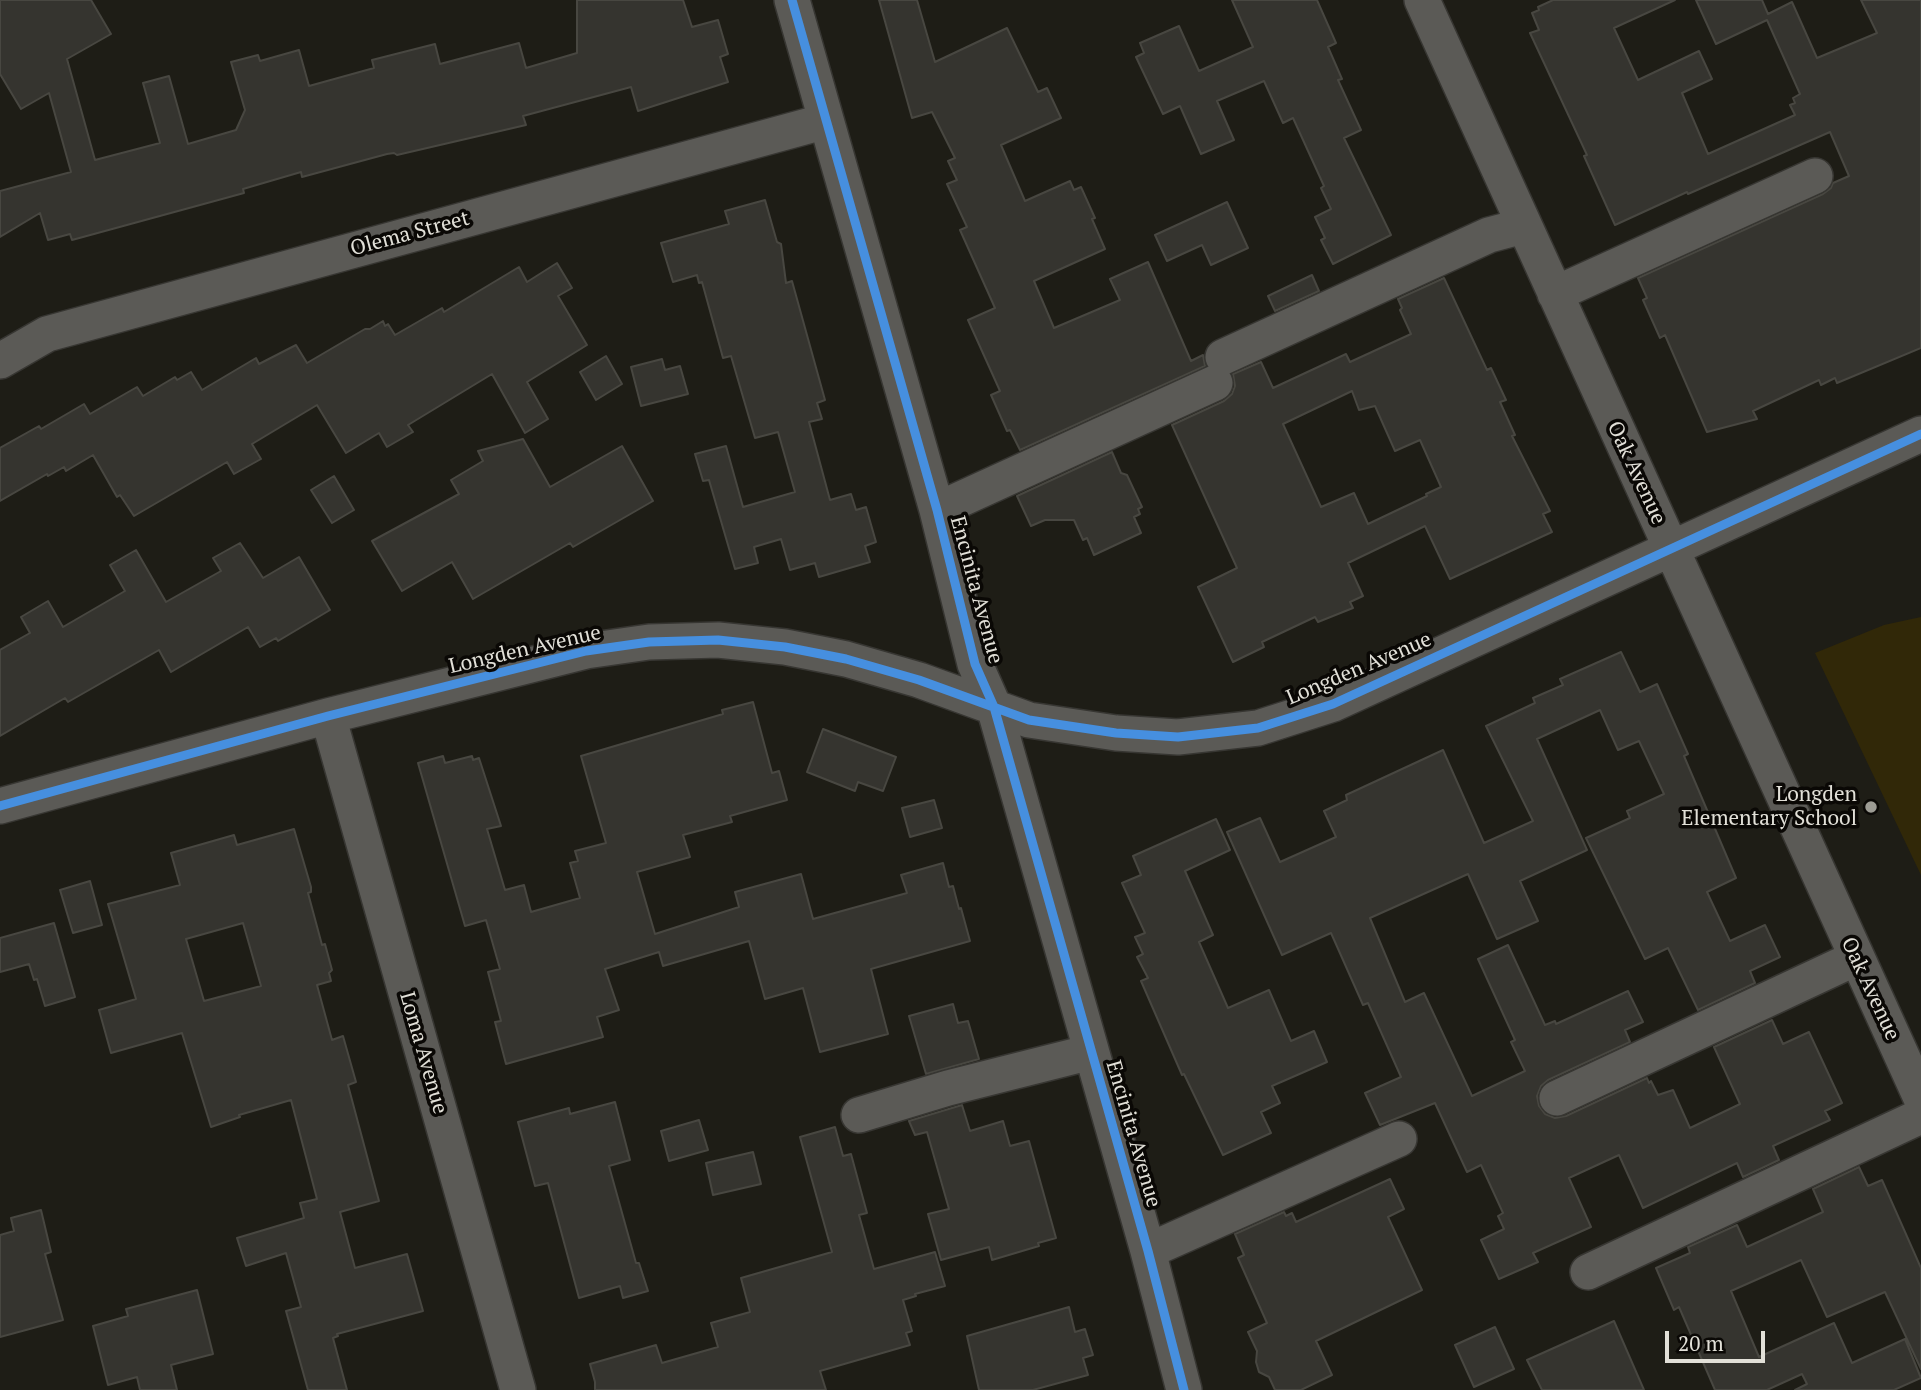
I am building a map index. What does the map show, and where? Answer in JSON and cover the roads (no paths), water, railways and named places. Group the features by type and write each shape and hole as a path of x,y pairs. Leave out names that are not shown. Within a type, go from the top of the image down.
{"street":[{"name":"Encinita Avenue","path":"792,0 937,510 975,664 994,707 1148,1251 1184,1390"},
{"name":"Oak Avenue","path":"1425,1 1523,226 1921,1098"},
{"name":"Olema Street","path":"0,361 47,334 826,121"},
{"path":"1555,294 1815,176"},
{"path":"937,510 1489,235 1523,226"},
{"name":"Longden Avenue","path":"0,806 328,716 586,651 649,642 718,640 785,647 846,659 919,680 1029,720 1115,733 1178,737 1258,728 1333,704 1921,434"},
{"name":"Loma Avenue","path":"328,716 518,1390"},
{"path":"1556,1098 1856,958"},
{"path":"859,1115 948,1088 1091,1052"},
{"path":"1588,1272 1921,1116"},
{"path":"1148,1251 1399,1139"}],"place":[{"name":"Longden Elementary School","path":"1871,807"}]}
